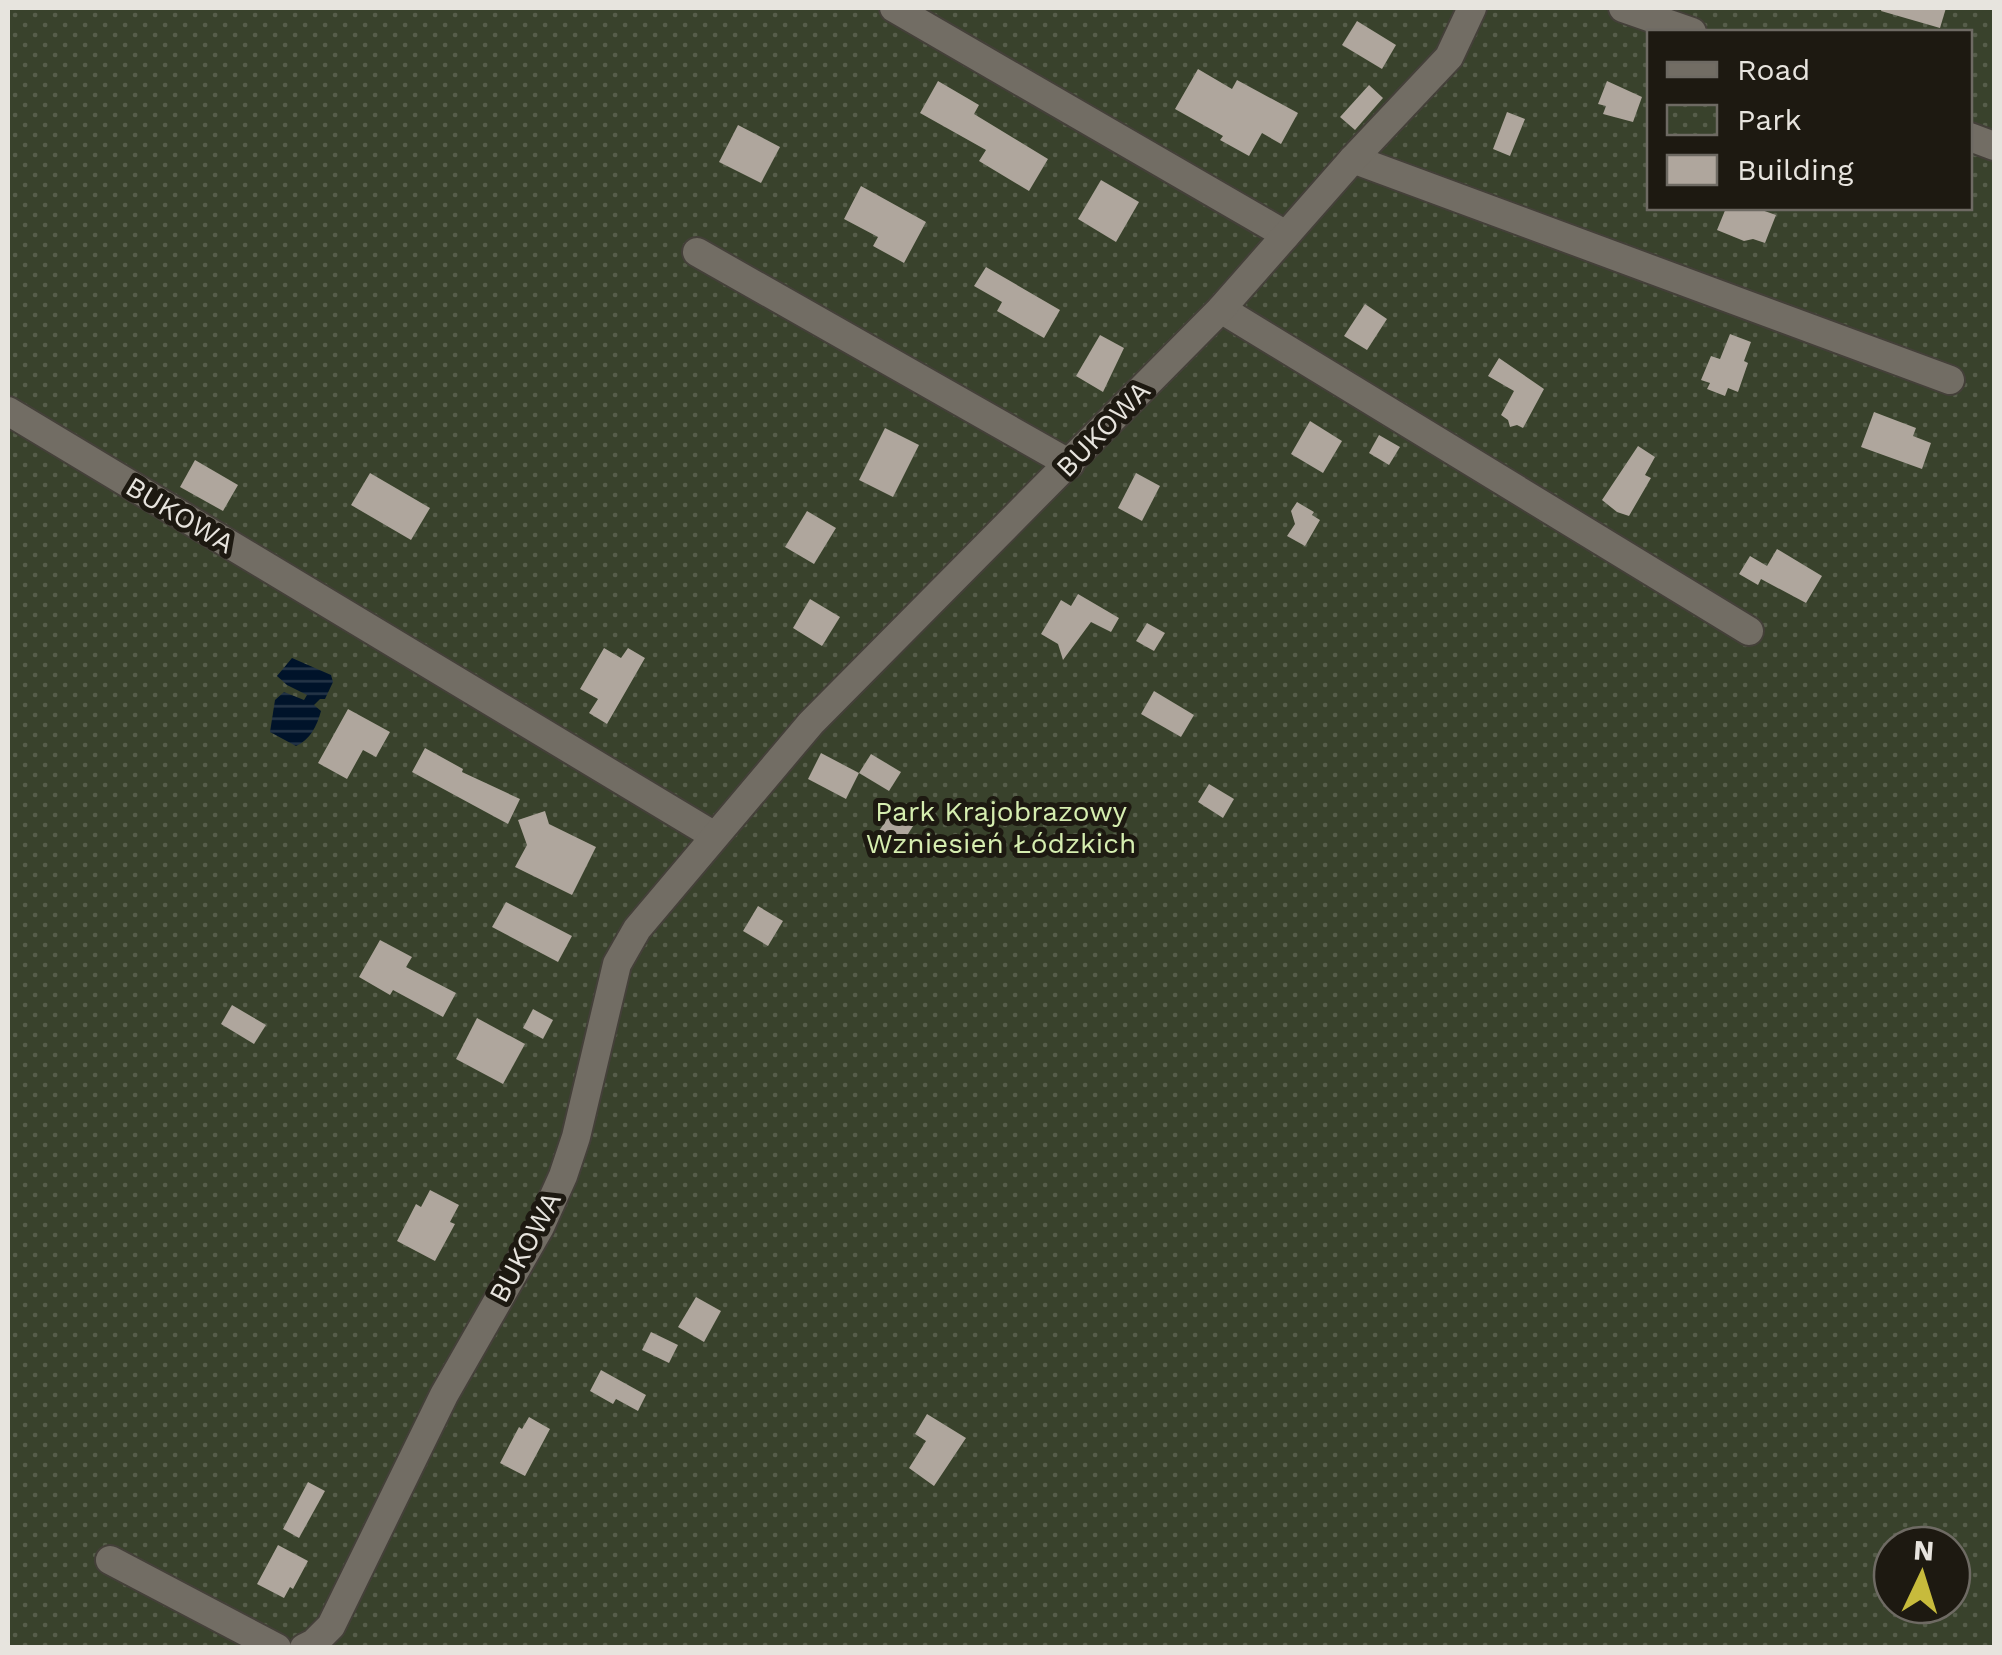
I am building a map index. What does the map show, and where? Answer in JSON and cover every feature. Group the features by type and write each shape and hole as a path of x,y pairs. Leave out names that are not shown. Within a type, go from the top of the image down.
{"street":[{"path":"894,8 1286,235"},
{"name":"BUKOWA","path":"304,1648 331,1626 444,1396 540,1226 576,1136 610,986 624,947 713,835 810,723 1221,309 1352,159 1450,57 1472,8"},
{"path":"1623,8 1686,30"},
{"path":"1352,159 1950,380"},
{"path":"697,252 1070,464"},
{"path":"1221,309 1749,631"},
{"name":"BUKOWA","path":"8,411 713,835"},
{"path":"110,1560 277,1648"}],"green space":[{"name":"Park Krajobrazowy Wzniesień Łódzkich","path":"8,8 1994,8 1994,1647 8,1647"}],"water":[{"path":"292,658 331,675 333,682 325,699 314,705 321,711 315,727 296,746 270,732 275,700 284,692 304,700 307,695 277,676"}],"building":[{"path":"1946,8 1940,28 1881,11"},
{"path":"1357,21 1396,45 1382,69 1342,45"},
{"path":"1198,69 1232,89 1237,80 1298,113 1281,144 1262,133 1249,156 1175,109"},
{"path":"938,81 979,105 974,114 1048,159 1029,191 979,161 986,150 920,113"},
{"path":"1607,81 1642,97 1633,122 1603,114 1606,106 1598,104"},
{"path":"1369,85 1383,98 1355,130 1340,117"},
{"path":"1507,112 1525,119 1510,156 1493,149"},
{"path":"738,125 780,147 761,183 719,162"},
{"path":"1101,180 1139,202 1116,242 1078,219"},
{"path":"861,186 926,222 904,263 873,246 878,237 844,219"},
{"path":"1725,210 1762,210 1776,215 1765,243 1744,241 1717,230"},
{"path":"986,267 1060,310 1044,338 997,311 1002,302 974,286"},
{"path":"1365,304 1387,319 1367,350 1344,336"},
{"path":"1730,334 1751,342 1738,392 1728,388 1725,396 1707,389 1710,383 1701,380 1711,356 1720,359"},
{"path":"1100,335 1124,348 1103,392 1076,376"},
{"path":"1499,358 1544,389 1523,428 1510,427 1501,415 1514,391 1488,376"},
{"path":"1874,412 1916,428 1913,436 1931,443 1922,469 1861,447"},
{"path":"1310,421 1342,441 1323,473 1291,454"},
{"path":"885,428 919,445 893,497 859,480"},
{"path":"1379,435 1400,447 1389,465 1369,453"},
{"path":"1638,446 1655,457 1645,475 1651,478 1629,516 1602,500"},
{"path":"195,460 238,485 223,511 180,487"},
{"path":"370,473 430,508 411,540 351,505"},
{"path":"1136,473 1160,486 1142,521 1118,508"},
{"path":"1297,502 1320,520 1305,546 1287,536 1295,524 1291,511"},
{"path":"807,511 836,528 814,564 785,547"},
{"path":"1777,549 1822,576 1806,603 1761,579 1758,585 1739,574 1750,556 1767,566"},
{"path":"1078,594 1119,618 1111,632 1091,622 1063,660 1058,644 1041,634 1061,600 1071,606"},
{"path":"810,599 840,617 822,646 793,628"},
{"path":"1147,623 1165,633 1154,651 1136,641"},
{"path":"604,648 621,658 628,648 645,658 607,724 589,713 598,699 580,689"},
{"path":"1154,691 1194,715 1181,737 1141,714"},
{"path":"348,709 390,732 376,757 363,750 347,779 318,763"},
{"path":"425,748 463,769 462,772 520,799 508,824 412,772"},
{"path":"821,753 859,773 846,799 808,779"},
{"path":"871,754 901,772 889,791 859,773"},
{"path":"1209,784 1234,799 1223,818 1198,802"},
{"path":"893,810 915,823 899,848 877,834"},
{"path":"545,811 549,824 596,847 572,895 515,867 527,845 518,820"},
{"path":"506,902 572,936 558,962 492,927"},
{"path":"758,906 783,921 768,946 743,931"},
{"path":"380,940 412,957 406,967 456,993 443,1017 359,977"},
{"path":"232,1005 266,1025 254,1044 221,1024"},
{"path":"533,1009 553,1020 543,1039 523,1028"},
{"path":"477,1018 525,1044 503,1084 456,1059"},
{"path":"430,1190 459,1205 450,1222 455,1224 435,1261 397,1241 416,1204 421,1207"},
{"path":"696,1297 721,1311 704,1342 678,1327"},
{"path":"651,1332 678,1345 669,1363 642,1350"},
{"path":"601,1370 646,1395 638,1411 616,1399 613,1404 590,1391"},
{"path":"927,1414 966,1438 934,1486 909,1468 926,1441 915,1434"},
{"path":"529,1417 550,1429 525,1476 500,1463 519,1427 522,1429"},
{"path":"308,1482 325,1491 299,1538 283,1529"},
{"path":"278,1545 308,1561 284,1598 257,1584"}]}
